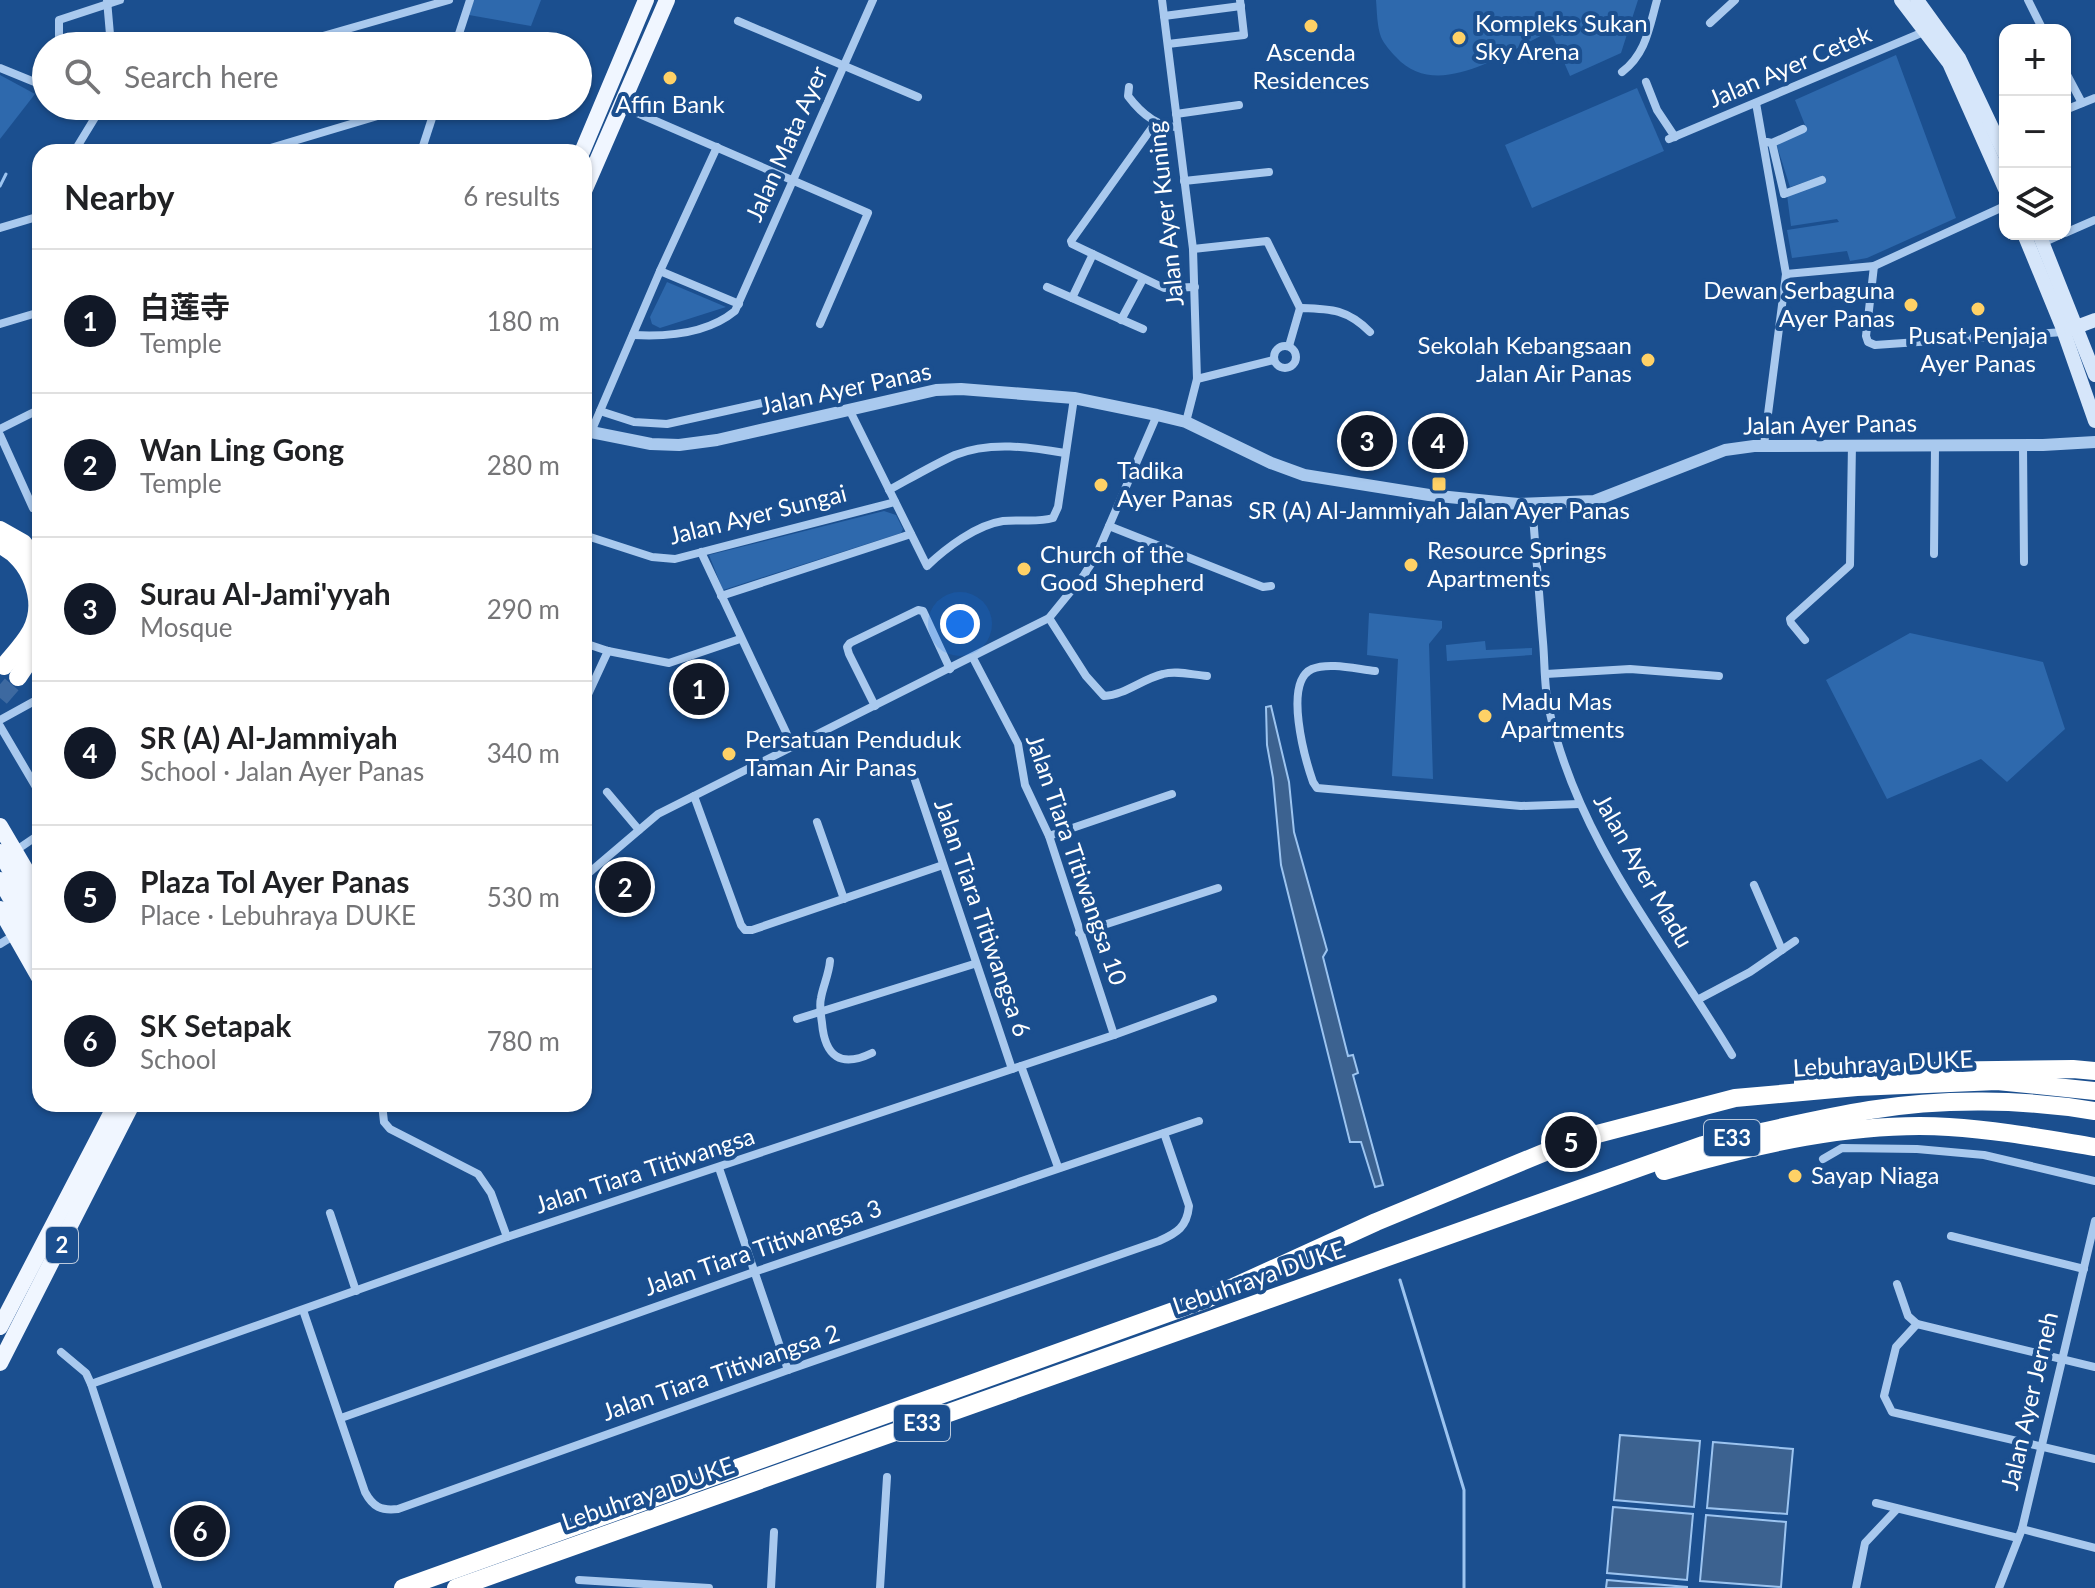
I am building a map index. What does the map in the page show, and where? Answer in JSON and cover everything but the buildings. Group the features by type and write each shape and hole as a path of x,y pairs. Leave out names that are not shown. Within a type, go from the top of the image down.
{"highway":[{"path":"0,530 23,543 32,555"},
{"path":"0,545 23,562 32,579"},
{"path":"32,629 11,671 32,651"},
{"path":"2071,1078 2095,1060"},
{"path":"2071,1078 2095,1071"},
{"name":"Lebuhraya DUKE","path":"1582,1138 1735,1098 1857,1087 2071,1078 2095,1091"},
{"name":"Lebuhraya DUKE","path":"456,1588 1703,1145 1872,1109 1975,1101 2059,1105 2095,1111"},
{"path":"1586,1188 1654,1174 1724,1153 1882,1128 1946,1127 2027,1135 2095,1147"},
{"name":"Lebuhraya DUKE","path":"403,1588 1207,1299 1376,1222 1560,1146"}],"main road":[{"path":"585,144 646,0"},
{"path":"592,173 667,0"},
{"path":"1901,0 1949,63 1996,138"},
{"path":"1917,0 1959,58 1996,138 2001,168"},
{"path":"2034,240 2095,375"},
{"path":"2077,334 2095,320"},
{"path":"2077,334 2095,421"},
{"path":"0,826 7,852 32,907"},
{"path":"7,852 32,884"},
{"path":"0,880 32,935"},
{"path":"0,909 7,940 32,970"},
{"path":"98,1138 104,1112"},
{"path":"98,1138 112,1112"},
{"path":"122,1127 129,1112"},
{"path":"122,1127 134,1112"},
{"name":"2","path":"0,1363 122,1127"},
{"name":"2","path":"0,1327 98,1138"}],"street":[{"path":"59,32 59,20 120,0"},
{"path":"337,32 449,0"},
{"path":"460,32 470,0"},
{"name":"Jalan Mata Ayer","path":"739,304 873,0"},
{"name":"Jalan Ayer Kuning","path":"1162,0 1193,249 1197,379 1186,422"},
{"path":"1622,72 1635,62 1645,44 1657,0"},
{"path":"1710,23 1735,0"},
{"path":"2028,0 2040,24"},
{"path":"108,2 110,32"},
{"path":"1164,16 1240,3 1244,35 1168,44"},
{"path":"738,21 918,97"},
{"name":"Jalan Ayer Cetek","path":"1646,82 1672,138 1926,31"},
{"path":"0,68 32,81"},
{"path":"2071,82 2082,103"},
{"path":"1129,87 1128,96 1132,102 1156,122 1166,127 1177,127"},
{"path":"2071,108 2095,98"},
{"path":"1756,103 1784,194 1822,180"},
{"path":"1176,114 1239,105"},
{"path":"621,106 868,213 820,324"},
{"path":"79,144 93,120"},
{"path":"284,144 364,120"},
{"path":"424,144 431,120"},
{"path":"1156,122 1072,236 1072,244 1164,288 1195,287"},
{"path":"1767,142 1803,129"},
{"path":"1764,445 1786,274 1767,142"},
{"path":"592,422 600,411 717,147"},
{"path":"1184,181 1269,172"},
{"path":"1786,274 1874,266 1999,209"},
{"path":"0,228 32,218"},
{"path":"2071,230 2095,220"},
{"path":"1193,249 1267,241 1300,308 1289,346"},
{"path":"1072,298 1093,254"},
{"path":"1874,266 1866,336 1868,342 1875,345 2077,334"},
{"path":"633,335 688,332 723,321 739,304 660,271"},
{"path":"1121,320 1143,279"},
{"path":"1047,287 1143,329"},
{"path":"1300,308 1335,309 1360,322 1370,332"},
{"path":"0,324 32,314"},
{"path":"1282,346 1289,346 1296,354 1293,365 1282,368 1274,360 1276,350 1282,346"},
{"path":"1197,379 1274,360"},
{"name":"Jalan Ayer Panas","path":"592,432 651,444 679,445 717,440 949,389 1074,398 1186,422 1271,463 1304,475 1492,503 1594,501 1725,450 1764,445 1935,446 2095,442"},
{"path":"849,409 927,566 938,555 987,526 1003,521 1053,518 1058,507 1074,398"},
{"path":"600,411 634,422 667,424 762,403"},
{"path":"0,429 32,413"},
{"path":"592,870 658,814 1049,618 1084,575 1109,526 1157,415"},
{"path":"0,435 32,506"},
{"path":"1805,640 1790,619 1850,565 1852,444"},
{"path":"2023,445 2024,562"},
{"path":"1934,554 1935,446"},
{"path":"889,490 958,454 991,447 1030,447 1065,453"},
{"name":"Jalan Ayer Sungai","path":"592,537 664,559 895,502"},
{"name":"Jalan Ayer Madu","path":"1532,503 1548,706 1557,743 1579,804 1649,926 1699,999 1732,1055"},
{"path":"1109,526 1263,587 1271,586"},
{"path":"721,596 911,534"},
{"path":"701,552 793,747"},
{"path":"875,706 849,654 847,647 850,643 918,610 923,611 950,669"},
{"path":"1049,618 1086,676 1104,696 1115,696 1167,672 1207,676"},
{"path":"592,646 669,663 740,639"},
{"path":"592,686 608,651"},
{"name":"Jalan Tiara Titiwangsa 10","path":"973,658 1018,744 1025,785 1049,836 1114,1035"},
{"path":"1375,671 1322,667 1309,670 1300,679 1298,704 1302,742 1317,788 1521,806 1579,804"},
{"path":"1546,674 1630,669 1719,676"},
{"path":"32,703 0,723 32,780"},
{"name":"Jalan Tiara Titiwangsa 6","path":"915,780 974,964 1058,1167"},
{"path":"607,792 639,830"},
{"path":"1049,836 1172,794"},
{"path":"694,796 745,930 943,865"},
{"path":"817,822 844,899"},
{"path":"7,852 32,838"},
{"path":"1754,885 1782,950"},
{"path":"1079,933 1218,888"},
{"path":"1699,999 1750,972 1795,941"},
{"path":"830,961 820,1000 823,1036 828,1047 837,1058 857,1060 872,1053"},
{"path":"797,1019 974,964"},
{"name":"Jalan Tiara Titiwangsa","path":"91,1384 507,1237 1114,1035 1213,999"},
{"path":"383,1112 384,1122 390,1129 478,1174 491,1193 507,1237"},
{"name":"Jalan Tiara Titiwangsa 3","path":"341,1418 754,1272 1199,1121"},
{"name":"Jalan Tiara Titiwangsa 2","path":"303,1310 365,1492 377,1508 386,1511 398,1509 1179,1232 1188,1219 1189,1206 1164,1133"},
{"path":"1823,1159 1842,1148 1917,1149 1984,1155 2095,1181"},
{"path":"719,1168 788,1370"},
{"path":"330,1213 356,1291"},
{"name":"Jalan Ayer Jerneh","path":"1999,1588 2020,1534 2043,1447 2095,1221"},
{"path":"1951,1236 2084,1269"},
{"path":"1897,1284 1908,1316 1917,1324 2095,1367"},
{"path":"1917,1324 1896,1347 1884,1396 1892,1412 2095,1459"},
{"path":"61,1352 86,1373 91,1384 158,1588"},
{"path":"880,1588 887,1477"},
{"path":"1876,1503 2095,1548"},
{"path":"1856,1588 1865,1543 1897,1509"},
{"path":"771,1588 774,1532"},
{"path":"579,1580 709,1588"}],"shaded area":[{"path":"474,0 541,0 531,26 469,15"},
{"name":"Kompleks Sukan Sky Arena","path":"1376,0 1638,0 1621,53 1570,76 1553,37 1545,34 1470,70 1450,75 1431,75 1412,70 1382,40"},
{"path":"1896,55 1956,218 1867,258 1850,261 1847,251 1792,258 1787,230 1839,222 1837,219 1791,226 1787,195 1826,180 1824,176 1790,187 1776,143 1807,130 1795,100"},
{"path":"0,75 32,92 32,98 0,139"},
{"path":"1637,88 1664,151 1532,208 1505,145"},
{"path":"667,282 726,307 660,328 652,324 650,317"},
{"path":"884,511 896,515 903,529 901,533 723,590 709,555"},
{"path":"1369,613 1442,621 1442,628 1429,644 1433,779 1392,776 1398,659 1367,655"},
{"path":"1910,633 2043,662 2065,729 2007,782 1981,759 1887,799 1826,680"},
{"path":"1485,641 1486,650 1532,648 1532,655 1447,661 1446,645"},
{"path":"1271,706 1289,782 1294,832 1327,950 1323,957 1348,1056 1353,1055 1358,1073 1353,1075 1383,1185 1375,1187 1361,1142 1350,1142 1281,865 1267,745 1266,707"},
{"path":"1620,1435 1700,1441 1694,1507 1614,1500"},
{"path":"1713,1442 1793,1449 1787,1514 1707,1508"},
{"path":"1613,1507 1693,1514 1687,1580 1607,1573"},
{"path":"1706,1515 1786,1522 1781,1587 1700,1581"},
{"path":"1607,1580 1687,1587 1687,1588 1606,1588"}],"waterway":[{"path":"0,186 6,174"},
{"path":"1400,1280 1464,1490 1464,1588"}],"tunnel":[{"path":"0,698 18,677"}],"place":[{"name":"Ascenda Residences","path":"1311,26"},
{"name":"Kompleks Sukan Sky Arena","path":"1459,38"},
{"name":"Affin Bank","path":"670,78"},
{"name":"Dewan Serbaguna Ayer Panas","path":"1911,305"},
{"name":"Pusat Penjaja Ayer Panas","path":"1978,309"},
{"name":"Sekolah Kebangsaan Jalan Air Panas","path":"1648,360"},
{"name":"Surau Al-Jami'yyah","path":"1367,441"},
{"name":"SR (A) Al-Jammiyah","path":"1438,443"},
{"name":"SR (A) Al-Jammiyah Jalan Ayer Panas","path":"1439,484"},
{"name":"Tadika Ayer Panas","path":"1101,485"},
{"name":"Resource Springs Apartments","path":"1411,565"},
{"name":"Church of the Good Shepherd","path":"1024,569"},
{"name":"白莲寺","path":"699,689"},
{"name":"Madu Mas Apartments","path":"1485,716"},
{"name":"Persatuan Penduduk Taman Air Panas","path":"729,754"},
{"name":"Wan Ling Gong","path":"625,887"},
{"name":"Plaza Tol Ayer Panas","path":"1571,1142"},
{"name":"Sayap Niaga","path":"1795,1176"},
{"name":"SK Setapak","path":"200,1531"}]}
